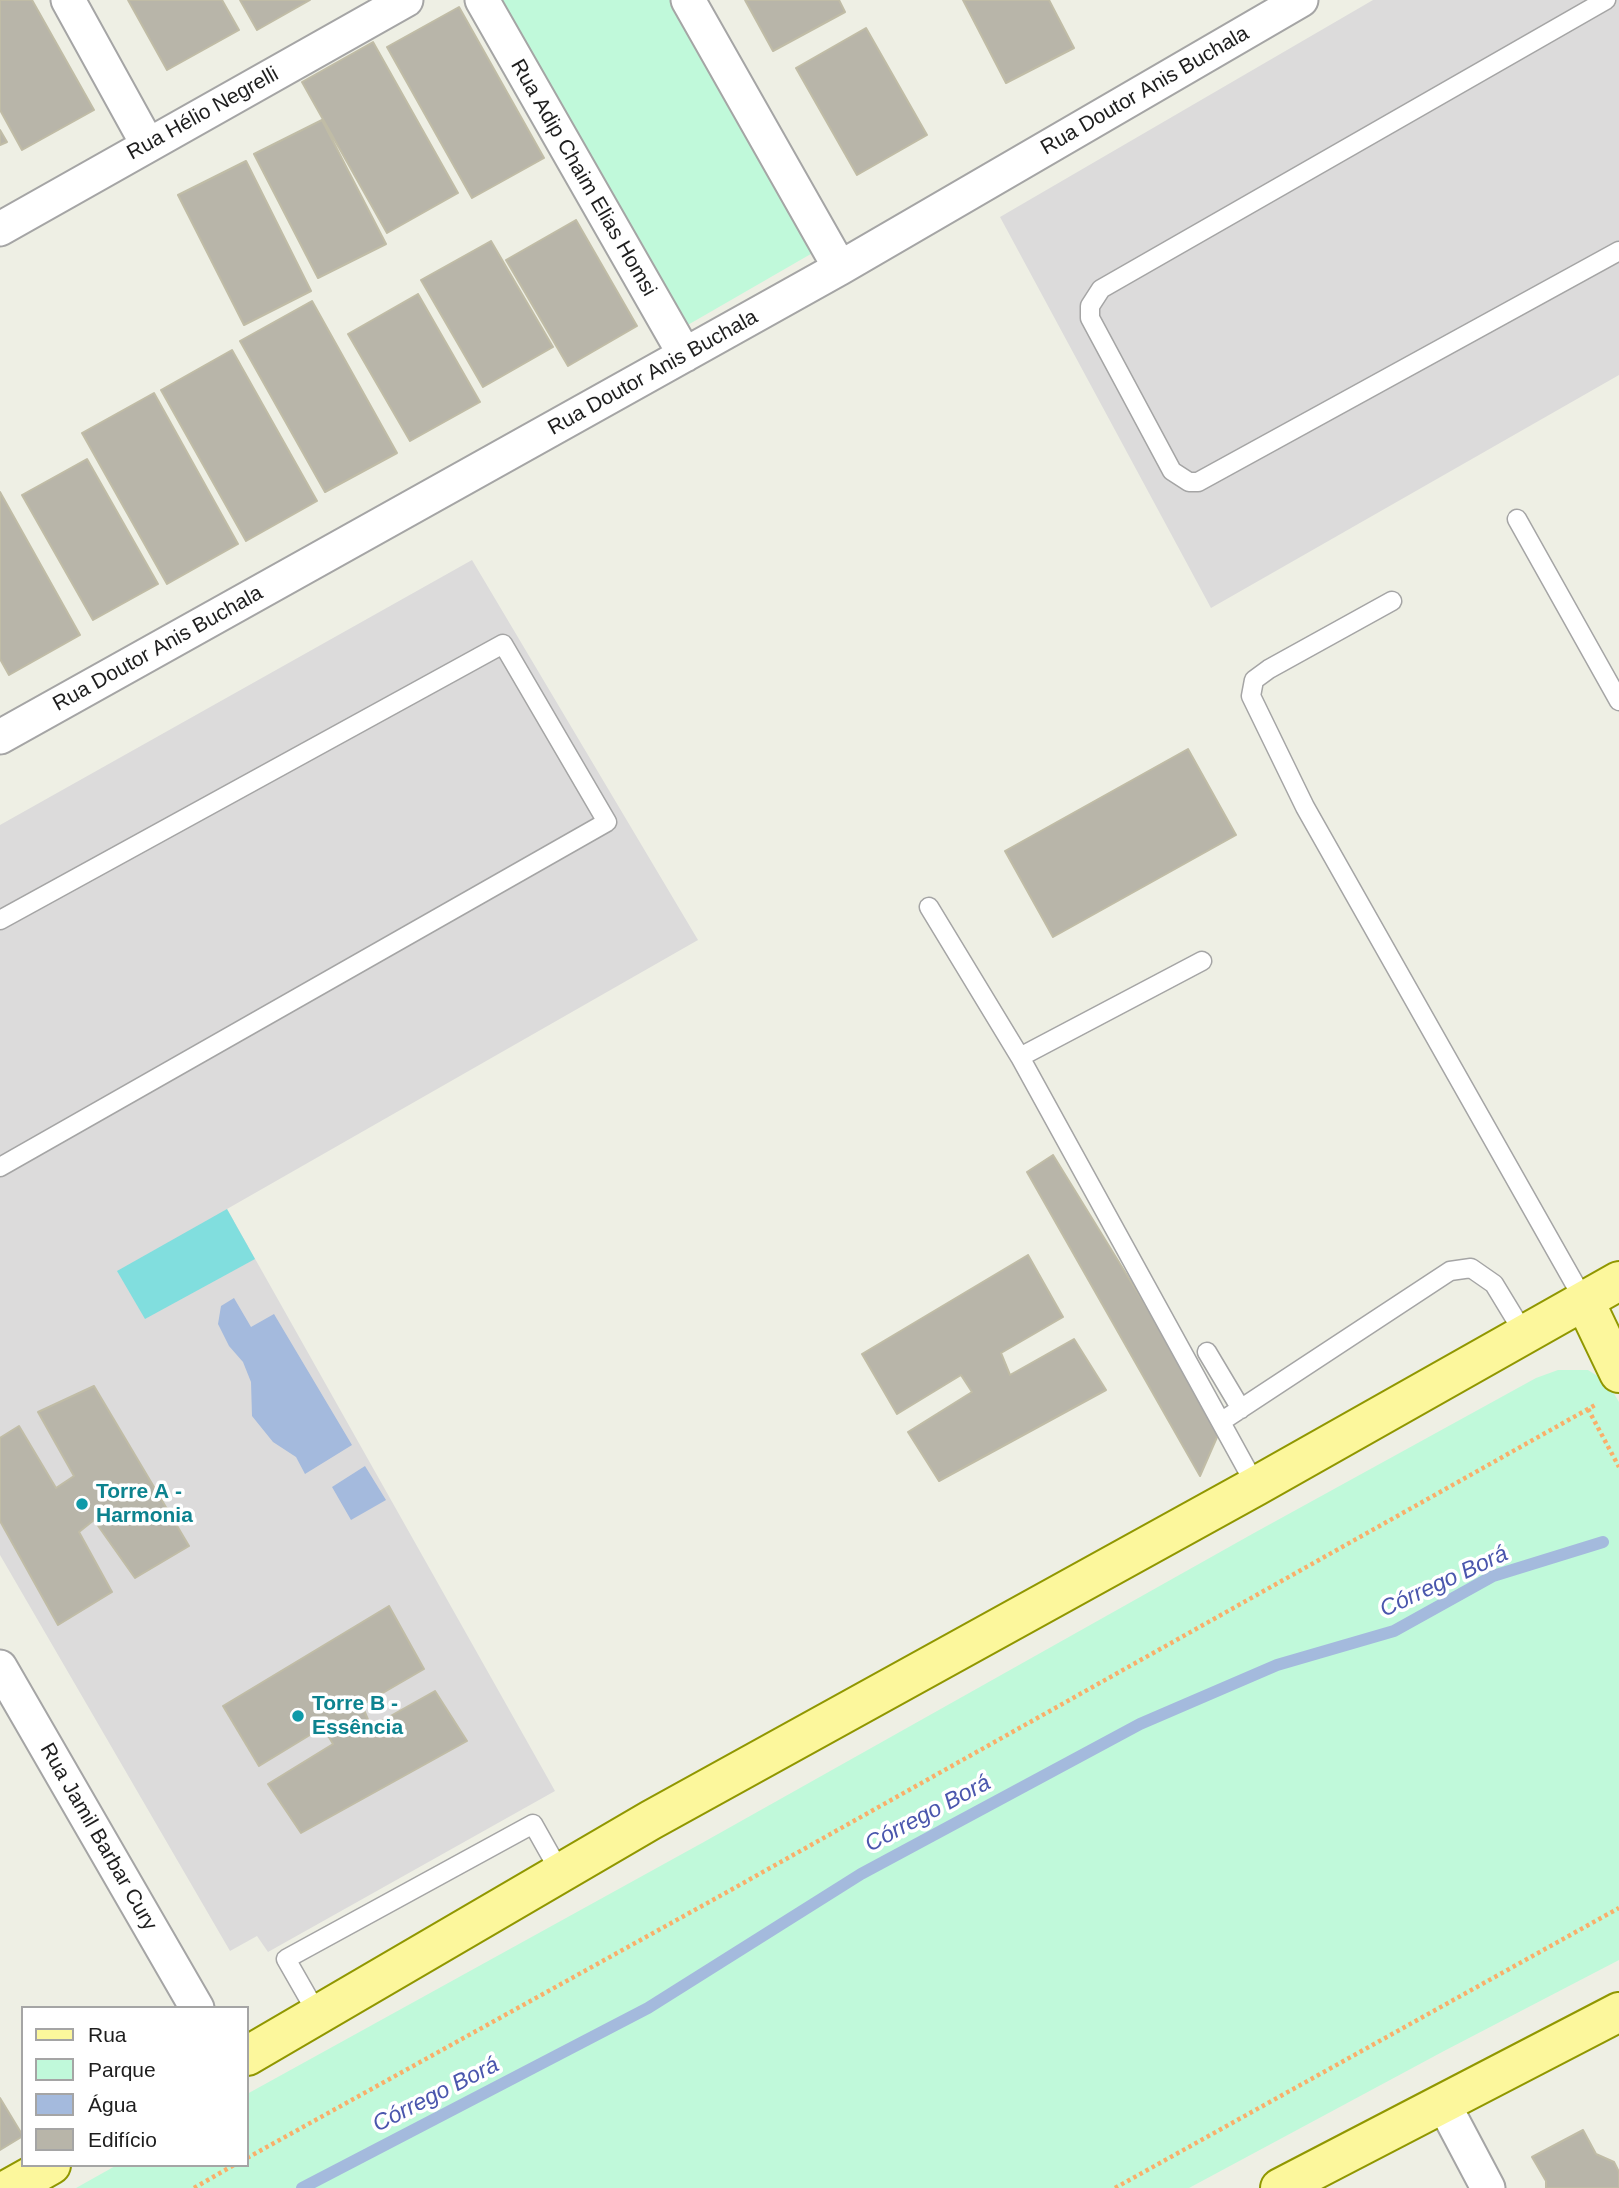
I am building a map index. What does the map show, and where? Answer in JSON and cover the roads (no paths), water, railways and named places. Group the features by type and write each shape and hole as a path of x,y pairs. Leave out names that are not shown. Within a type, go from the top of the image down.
{"main road":[{"path":"248,2055 560,1872 1256,1486 1619,1281"},
{"path":"1584,1302 1619,1373"},
{"path":"1280,2188 1619,2012"},
{"path":"10,2188 47,2167"}],"street":[{"path":"68,0 148,145"},
{"name":"Rua Hélio Negrelli","path":"0,229 406,0"},
{"name":"Rua Adip Chaim Elias Homsi","path":"482,0 685,355"},
{"path":"688,0 840,268"},
{"name":"Rua Doutor Anis Buchala","path":"0,737 840,268 1301,0"},
{"name":"Rua Jamil Barbar Cury","path":"1,1671 196,2006"},
{"path":"1443,2103 1488,2188"}],"lane":[{"path":"1606,0 1101,289 1090,306 1090,318 1172,471 1189,482 1198,482 1619,251"},
{"path":"1517,519 1619,701"},
{"path":"1392,601 1269,669 1254,680 1251,696 1305,807 1584,1302"},
{"path":"0,919 503,644 607,822 0,1167"},
{"path":"929,907 1020,1057 1256,1486"},
{"path":"1020,1057 1202,961"},
{"path":"1222,1422 1450,1271 1471,1268 1494,1284 1525,1335"},
{"path":"1207,1352 1241,1409"},
{"path":"318,2015 282,1953 346,1916 533,1824 560,1872"}],"water":[{"path":"234,1298 251,1327 274,1314 352,1445 305,1474 296,1457 273,1442 252,1416 251,1382 243,1362 229,1346 218,1324 221,1306"},
{"path":"365,1466 386,1500 351,1520 332,1487"}],"waterway":[{"name":"Córrego Borá","path":"302,2188 648,2008 861,1874 1140,1724 1277,1665 1394,1631 1493,1576 1603,1542"}],"place":[{"name":"Torre A - Harmonia","path":"82,1504"},
{"name":"Torre B - Essência","path":"298,1716"}]}
